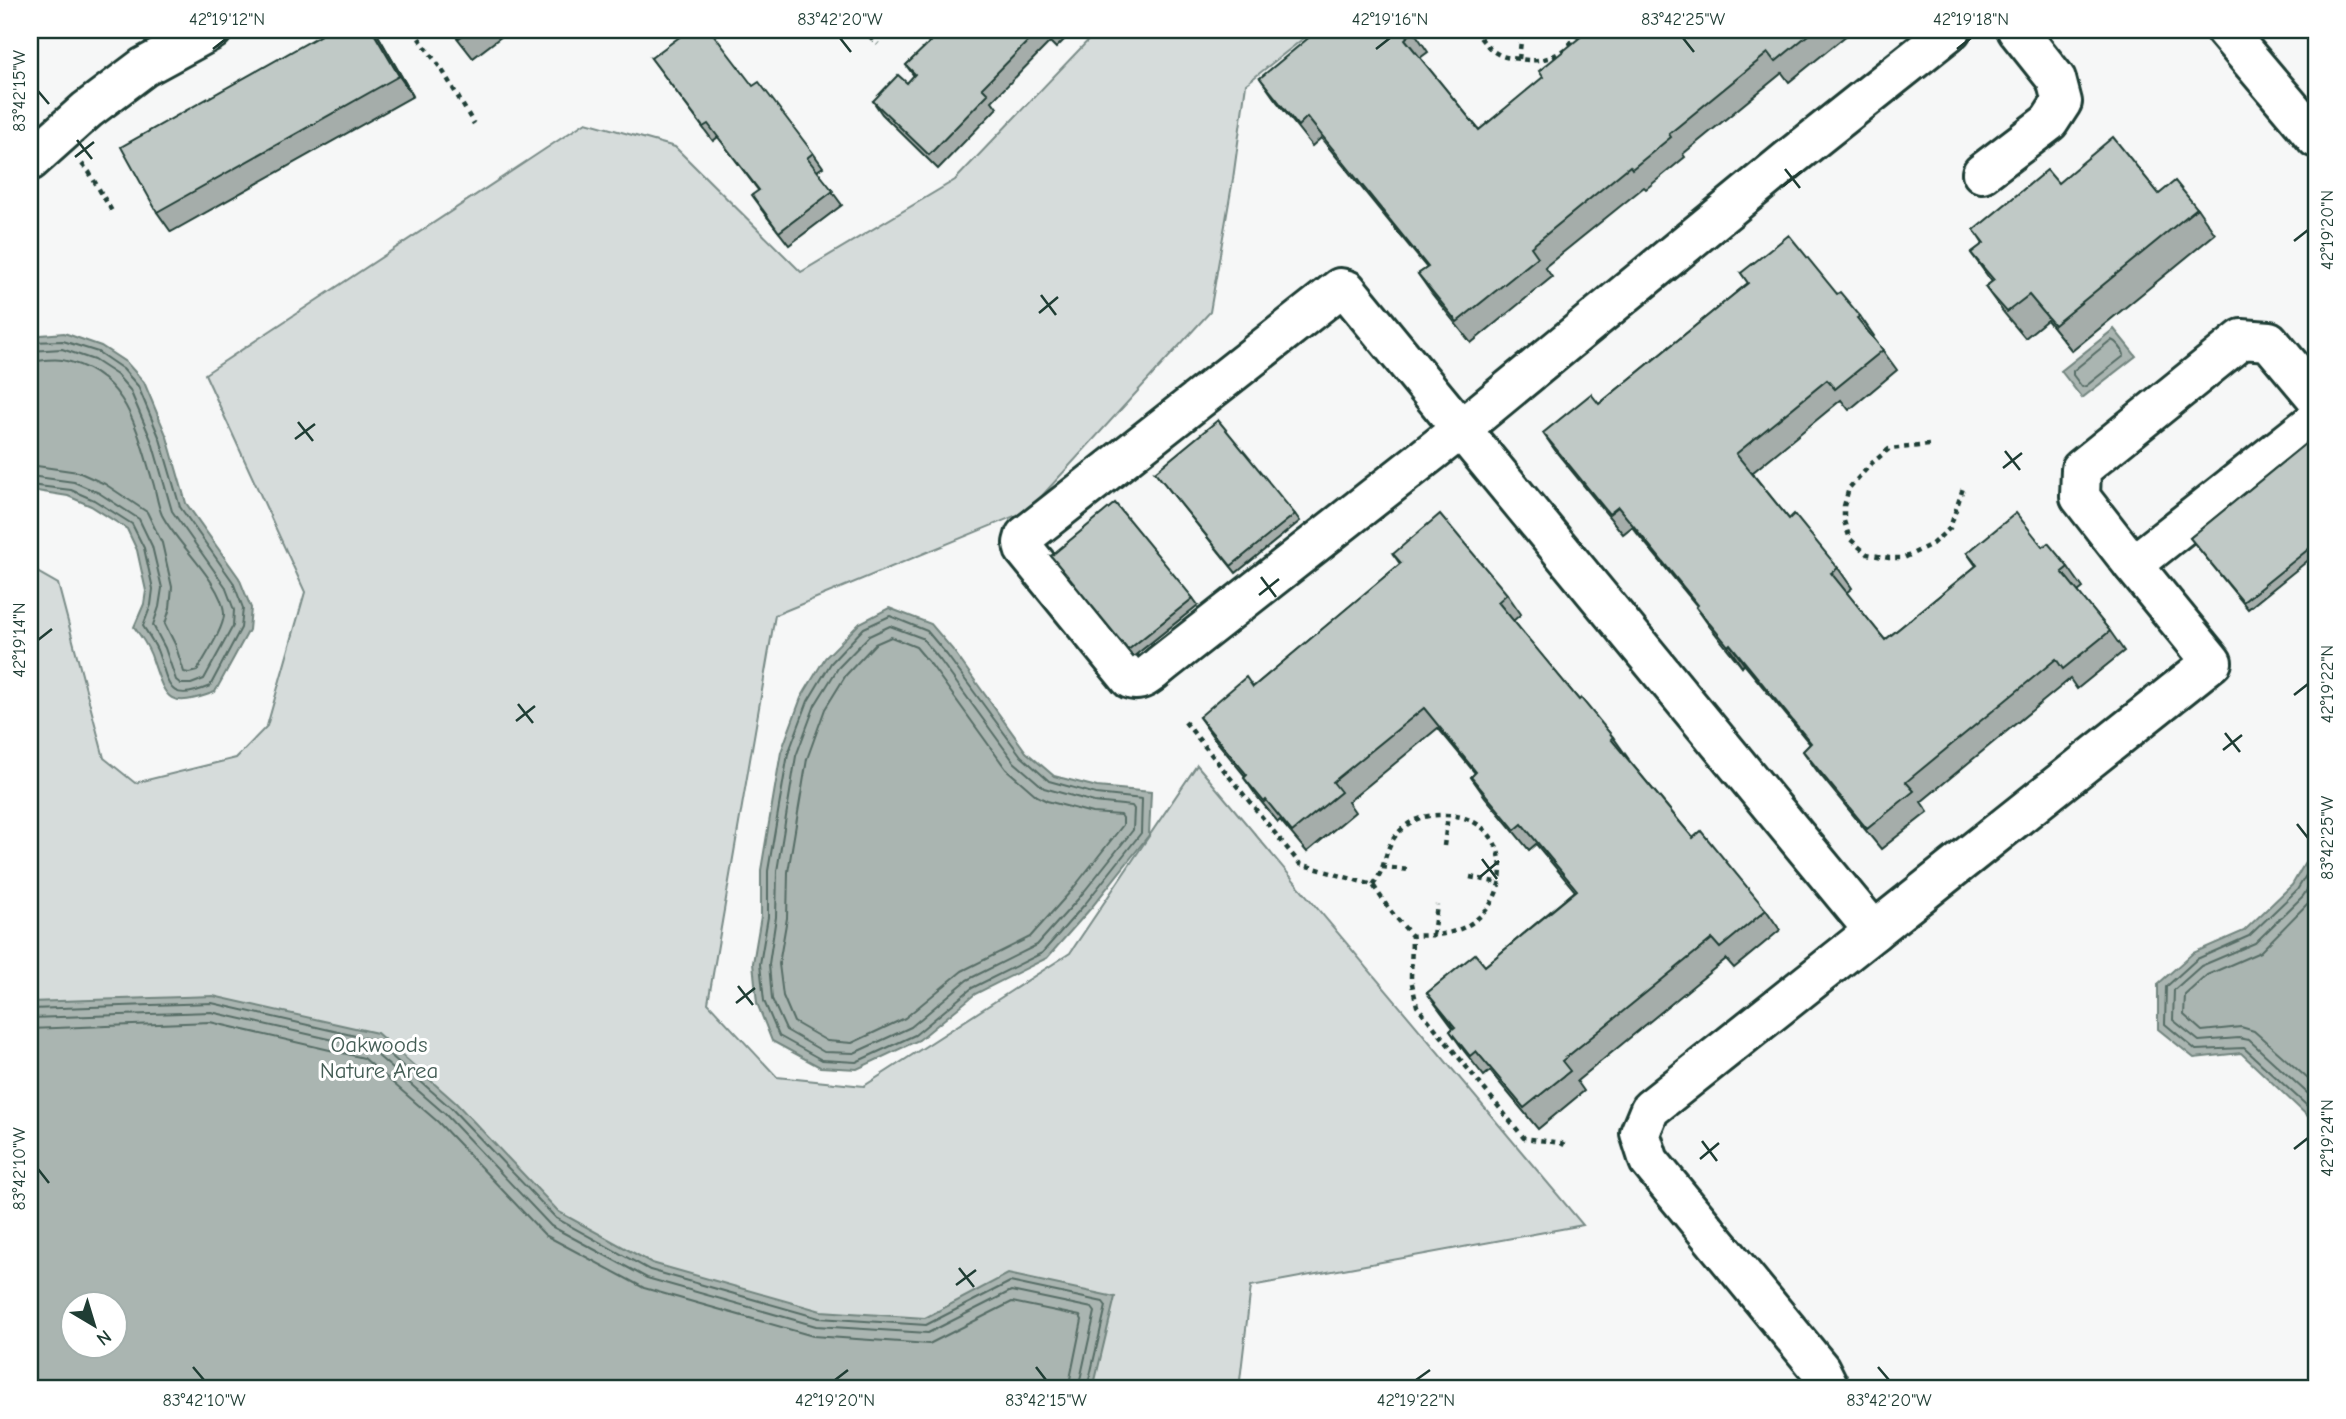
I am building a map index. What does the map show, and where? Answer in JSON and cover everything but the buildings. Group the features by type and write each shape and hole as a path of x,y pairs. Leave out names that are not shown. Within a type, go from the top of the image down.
{"street":[{"path":"30,161 87,110 144,67 212,30"},
{"path":"1874,931 1461,429 1347,290 1340,288 1025,536 1023,542 1024,549 1130,679 1141,680 1461,429 1790,158 1951,30"},
{"path":"1982,173 2049,122 2062,103 2056,79 2017,30"},
{"path":"2225,30 2316,138"},
{"path":"1830,1389 1821,1369 1649,1161 1640,1133 1650,1109 2212,662 2080,497 2081,469 2242,339 2269,341 2316,397"},
{"path":"2133,565 2316,420"}],"path":[{"path":"413,30 444,73 474,124"},
{"path":"863,30 878,44"},
{"path":"1474,30 1498,54 1530,62 1551,58 1570,45 1580,30"},
{"path":"1519,59 1522,32"},
{"path":"81,163 113,213"},
{"path":"1929,445 1889,449 1849,488 1844,506 1844,521 1850,539 1867,554 1905,558 1932,544 1950,528 1963,488"},
{"path":"1185,722 1300,864 1373,885 1412,936 1411,979 1417,1006 1524,1138 1561,1143 1569,1147"},
{"path":"1373,885 1379,877 1391,840 1407,825 1427,815 1448,815 1471,821 1482,828 1491,839 1499,851 1502,864 1492,903 1480,916 1453,932 1412,936"},
{"path":"1444,846 1448,815"},
{"path":"1382,867 1410,870"},
{"path":"1470,877 1499,883"},
{"path":"1433,934 1437,905"}],"green space":[{"name":"Oakwoods Nature Area","path":"1098,30 1314,30 1246,84 1210,312 1029,510 775,615 708,1003 777,1077 864,1086 1070,953 1197,765 1583,1225 1251,1286 1239,1389 30,1389 30,568 58,584 104,758 135,783 236,758 267,726 305,592 205,374 586,122 675,147 801,272 955,180"}],"water":[{"path":"2114,329 2136,356 2082,398 2061,371"},
{"path":"64,333 101,346 127,363 144,382 167,437 186,503 239,578 251,608 249,630 215,692 177,700 170,697 160,682 149,651 134,627 144,604 146,591 137,550 127,529 91,506 68,496 30,490 30,336"},
{"path":"889,608 931,624 953,650 1026,752 1054,776 1097,787 1151,792 1149,835 1047,958 975,994 919,1040 857,1069 820,1067 772,1041 757,1003 753,963 761,916 761,870 781,752 801,698 825,658 860,623"},
{"path":"2316,844 2316,1124 2241,1053 2194,1058 2158,1029 2158,984 2193,953 2244,931 2292,885"},
{"path":"213,996 377,1033 456,1103 559,1212 652,1263 821,1311 925,1318 1008,1274 1115,1297 1093,1389 30,1389 30,1002"}]}
